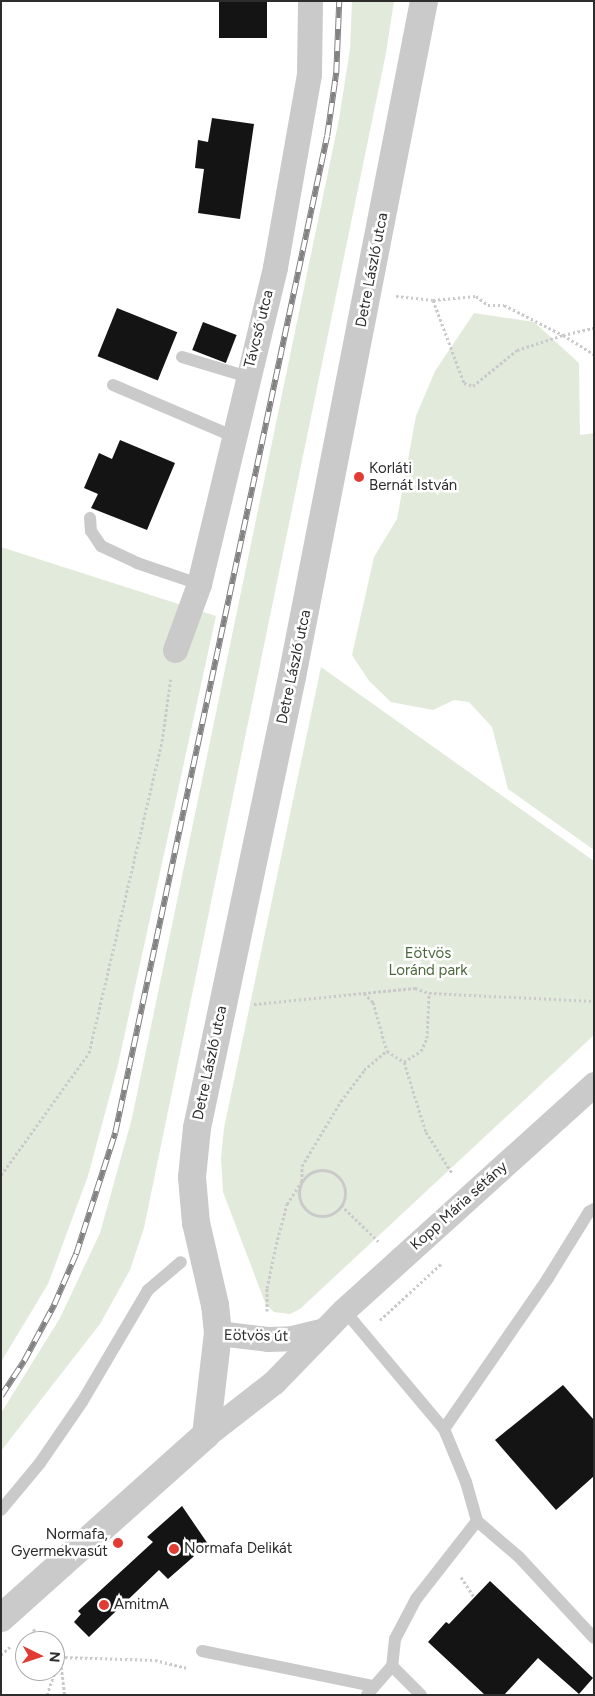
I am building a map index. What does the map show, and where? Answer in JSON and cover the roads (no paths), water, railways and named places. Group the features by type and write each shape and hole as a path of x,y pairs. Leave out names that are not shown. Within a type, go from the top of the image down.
{"street":[{"name":"Távcső utca","path":"175,650 199,584 275,267 302,125 309,74 310,1"},
{"name":"Detre László utca","path":"218,1333 215,1305 196,1223 192,1177 197,1128 368,292 424,1"},
{"name":"Kopp Mária sétány","path":"324,1330 594,1084"},
{"name":"Eötvös út","path":"206,1435 218,1333 268,1339 292,1338 324,1330"},
{"name":"Eötvös út","path":"1,1618 206,1435 274,1382 324,1330"}],"lane":[{"path":"182,357 248,377"},
{"path":"113,385 235,437"},
{"path":"90,518 91,531 101,546 137,563 199,584"},
{"path":"444,1429 589,1212 594,1209"},
{"path":"1,1510 40,1463 82,1402 148,1290 180,1262"},
{"path":"344,1310 444,1429 466,1482 477,1521 519,1557 594,1638"},
{"path":"202,1651 370,1690 392,1666 395,1639 416,1599 477,1521"},
{"path":"392,1666 421,1695"}],"railway":[{"path":"1,1396 24,1361 54,1305 76,1254 115,1133 327,136 336,73 339,1"}],"place":[{"name":"Korláti Bernát István","path":"359,477"},
{"name":"Normafa, Gyermekvasút","path":"118,1543"},
{"name":"Normafa Delikát","path":"174,1549"},
{"name":"AmitmA","path":"104,1605"}],"park label":[{"name":"Eötvös Loránd park","path":"428,962"}]}
